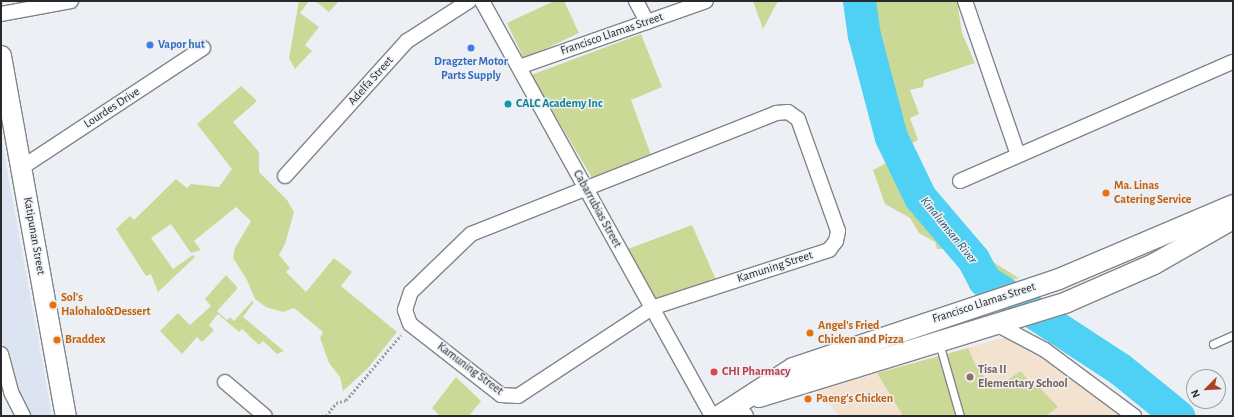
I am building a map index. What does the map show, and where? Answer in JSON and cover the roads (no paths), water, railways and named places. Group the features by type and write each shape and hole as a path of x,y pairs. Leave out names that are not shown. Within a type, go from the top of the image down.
{"main road":[{"name":"Katipunan Street","path":"1,59 66,416"},
{"name":"Francisco Llamas Street","path":"741,410 793,368 993,299 1059,279 1233,205"},
{"name":"Francisco Llamas Street","path":"719,416 741,410 939,342 1067,302 1154,264 1233,219"}],"street":[{"path":"1,14 71,1"},
{"name":"Adelfa Street","path":"285,176 407,41 469,1"},
{"name":"Cabarrubias Street","path":"482,1 712,416"},
{"path":"636,1 647,22"},
{"name":"Francisco Llamas Street","path":"518,67 706,1"},
{"path":"965,1 1018,155"},
{"name":"Lourdes Drive","path":"21,168 203,48"},
{"path":"960,181 1233,62"},
{"name":"Kamuning Street","path":"788,112 798,119 838,231 836,241 829,250 652,308 518,396 514,397 501,394 410,324 404,310 412,292 471,234 585,187 776,113 788,112"},
{"path":"1003,323 1045,350 1134,416"},
{"path":"1,354 11,392 23,416"},
{"path":"225,382 265,416"}],"lane":[{"path":"1213,344 1233,335"},
{"path":"939,342 960,416"}],"waterway":[{"name":"Kinalumsan River","path":"859,1 864,35 891,137 920,197 973,259 984,280 1120,369 1178,416"}],"place":[{"name":"Vapor hut","path":"150,45"},
{"name":"Dragzter Motor Parts Supply","path":"471,48"},
{"name":"CALC Academy Inc","path":"508,104"},
{"name":"Ma. Linas Catering Service","path":"1106,193"},
{"name":"Sol's Halohalo&Dessert","path":"53,305"},
{"name":"Angel's Fried Chicken and Pizza","path":"810,333"},
{"name":"Braddex","path":"57,340"},
{"name":"CHI Pharmacy","path":"714,372"},
{"name":"Tisa II Elementary School","path":"970,377"},
{"name":"Paeng's Chicken","path":"808,399"}]}
